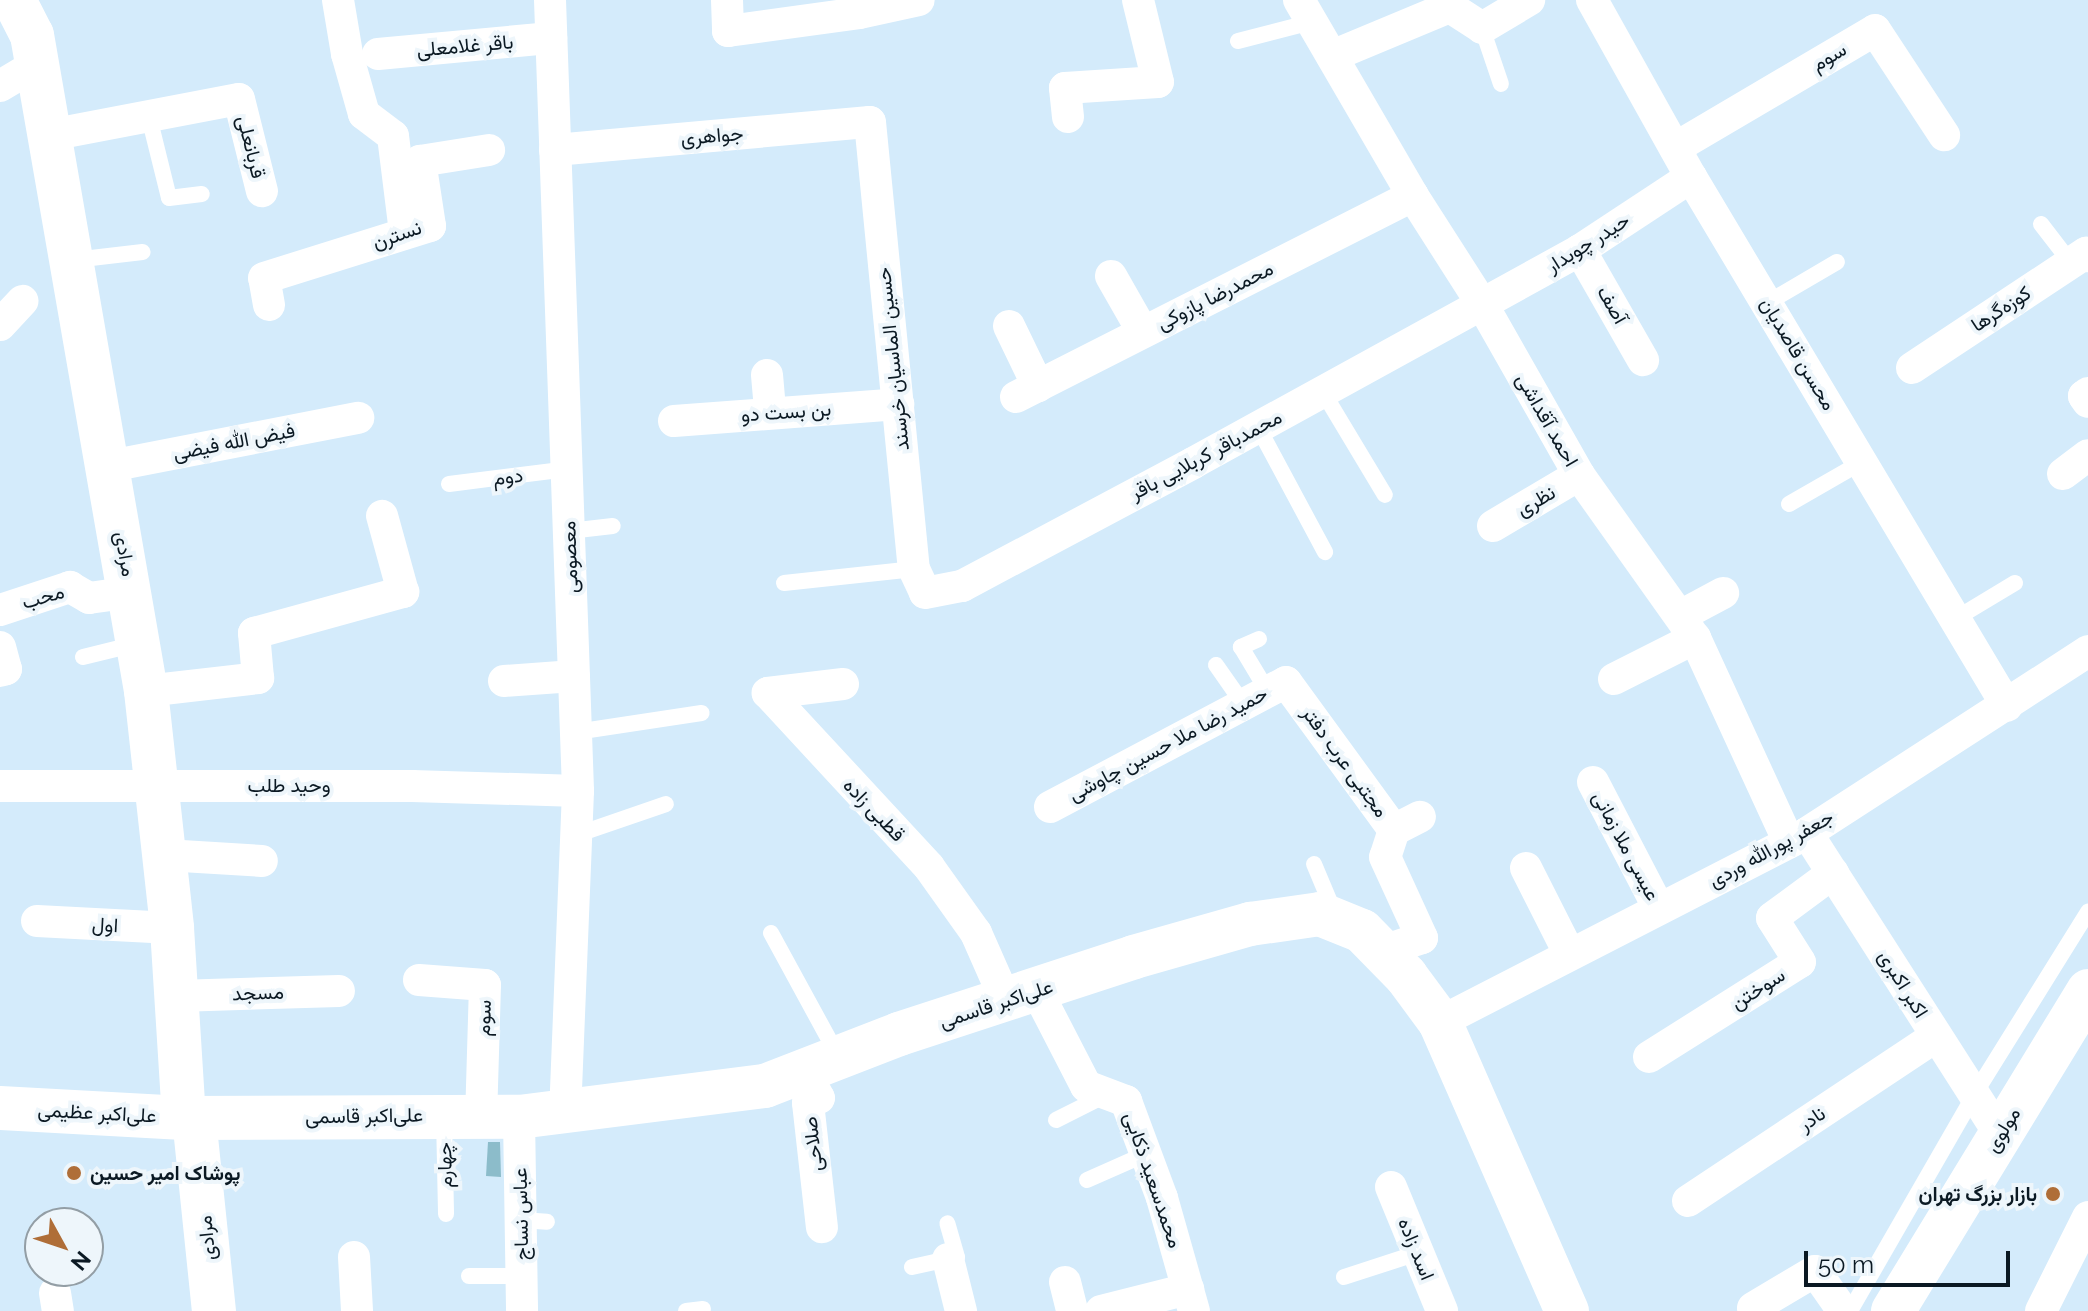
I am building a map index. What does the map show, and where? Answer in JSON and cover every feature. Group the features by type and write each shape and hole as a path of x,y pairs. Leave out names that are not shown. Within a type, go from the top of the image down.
{"street":[{"name":"مرادی","path":"14,0 32,35 139,644 158,784 189,1118 214,1311"},
{"path":"338,0 347,54 364,114 393,136 405,233"},
{"name":"معصومی","path":"550,0 578,791 565,1113"},
{"path":"727,0 728,31 859,13 919,0"},
{"path":"1068,117 1065,88 1158,82 1138,0"},
{"path":"1332,56 1450,7 1482,28 1529,0"},
{"name":"محسن قاصدیان","path":"1592,0 1691,177 2007,706"},
{"name":"احمد آقداشی","path":"1305,11 1413,196 1482,304 1579,475 1687,627 1798,837"},
{"name":"سوم","path":"1675,148 1875,30 1944,135"},
{"name":"باقر غلامعلی","path":"378,54 551,38"},
{"path":"0,86 37,64"},
{"name":"قربانعلی","path":"50,135 239,99 262,191"},
{"name":"جواهری","path":"555,150 870,122"},
{"name":"حسین الماسیان خرسند","path":"870,122 898,404 920,581"},
{"name":"نسترن","path":"269,305 264,278 430,226 420,161 489,150"},
{"name":"حیدر چوبدار","path":"1482,304 1580,250 1691,177"},
{"name":"محمدرضا پازوکی","path":"1009,326 1027,392 1413,196"},
{"name":"آصف","path":"1580,250 1643,360"},
{"name":"کوزه‌گرها","path":"1912,368 2079,260"},
{"path":"1111,276 1143,332"},
{"path":"0,325 22,301"},
{"name":"محمدباقر کربلایی باقر","path":"920,581 962,586 1482,304"},
{"path":"767,375 770,413"},
{"path":"2088,393 2084,396 2088,402"},
{"name":"بن بست دو","path":"674,421 898,404"},
{"name":"فیض الله فیضی","path":"110,466 358,418"},
{"name":"نظری","path":"1493,526 1579,475"},
{"path":"146,691 258,678 254,633 403,592 382,516"},
{"name":"محب","path":"0,610 70,587 89,598 131,592"},
{"path":"1614,679 1687,627 1723,593"},
{"name":"جعفر پورالله وردی","path":"1440,1022 1798,837 2007,706 2088,651"},
{"path":"504,681 574,676"},
{"name":"قطبی زاده","path":"843,684 759,697 829,763 929,867 1022,996"},
{"name":"حمید رضا ملا حسین چاوشی","path":"1050,807 1266,693"},
{"name":"مجتبی عرب دفتر","path":"1266,693 1407,824 1385,857 1422,938 1383,951"},
{"name":"عیسی ملا زمانی","path":"1593,782 1659,909"},
{"name":"وحید طلب","path":"0,786 158,784 578,791"},
{"name":"اکبر اکبری","path":"1798,837 1833,873 2000,1135"},
{"path":"165,855 262,861"},
{"path":"1526,868 1570,955"},
{"name":"سوختن","path":"1649,1057 1800,962 1772,918 1833,873"},
{"name":"علی‌اکبر قاسمی","path":"189,1118 565,1113 765,1086 1134,957 1250,924 1320,914 1362,931 1383,951 1440,1022 1567,1311"},
{"name":"اول","path":"37,921 172,928"},
{"name":"سوم","path":"419,980 485,985 481,1116"},
{"name":"مسجد","path":"177,996 339,991"},
{"name":"مولوی","path":"1893,1311 2088,991"},
{"name":"محمدسعید ذکایی","path":"1022,996 1086,1086 1126,1101 1146,1154 1191,1300"},
{"name":"نادر","path":"1688,1201 1936,1036"},
{"name":"صلاحی","path":"822,1064 819,1098 808,1103 822,1227"},
{"name":"علی‌اکبر عظیمی","path":"0,1108 189,1118"},
{"name":"عباس نساج","path":"481,1116 534,1221 522,1276 522,1311"},
{"name":"اسد زاده","path":"1391,1187 1442,1311"},
{"path":"2041,1311 2088,1217"},
{"path":"354,1257 357,1311"},
{"path":"948,1259 961,1311"},
{"path":"1753,1308 1815,1271 1843,1311"},
{"path":"1101,1311 1191,1300"}],"lane":[{"path":"1238,41 1305,11"},
{"path":"1482,28 1501,84"},
{"path":"149,117 169,198 202,194"},
{"path":"2041,224 2079,260"},
{"path":"73,260 143,252"},
{"path":"1767,303 1837,262"},
{"path":"1323,392 1385,495"},
{"path":"1258,427 1325,552"},
{"path":"1789,504 1862,462"},
{"name":"دوم","path":"449,484 567,469"},
{"path":"569,531 613,526"},
{"path":"784,583 920,581"},
{"path":"1955,619 2015,583"},
{"path":"1259,639 1241,647 1266,693"},
{"path":"83,657 139,644"},
{"path":"1216,665 1266,693"},
{"path":"576,732 702,713"},
{"path":"576,835 666,804"},
{"path":"1314,864 1338,921"},
{"path":"1850,1311 1974,1095 2088,912"},
{"path":"771,933 822,1064"},
{"path":"1056,1120 1107,1094"},
{"name":"چهارم","path":"446,1214 481,1116"},
{"path":"1087,1180 1146,1154"},
{"path":"912,1267 957,1257 947,1223"},
{"path":"1344,1277 1418,1253"},
{"path":"469,1276 522,1276"},
{"path":"686,1311 703,1309"}],"building":[{"path":"488,1142 500,1142 501,1177 486,1176"}],"place":[{"name":"پوشاک امیر حسین","path":"74,1173"},
{"name":"بازار بزرگ تهران","path":"2053,1194"}]}
